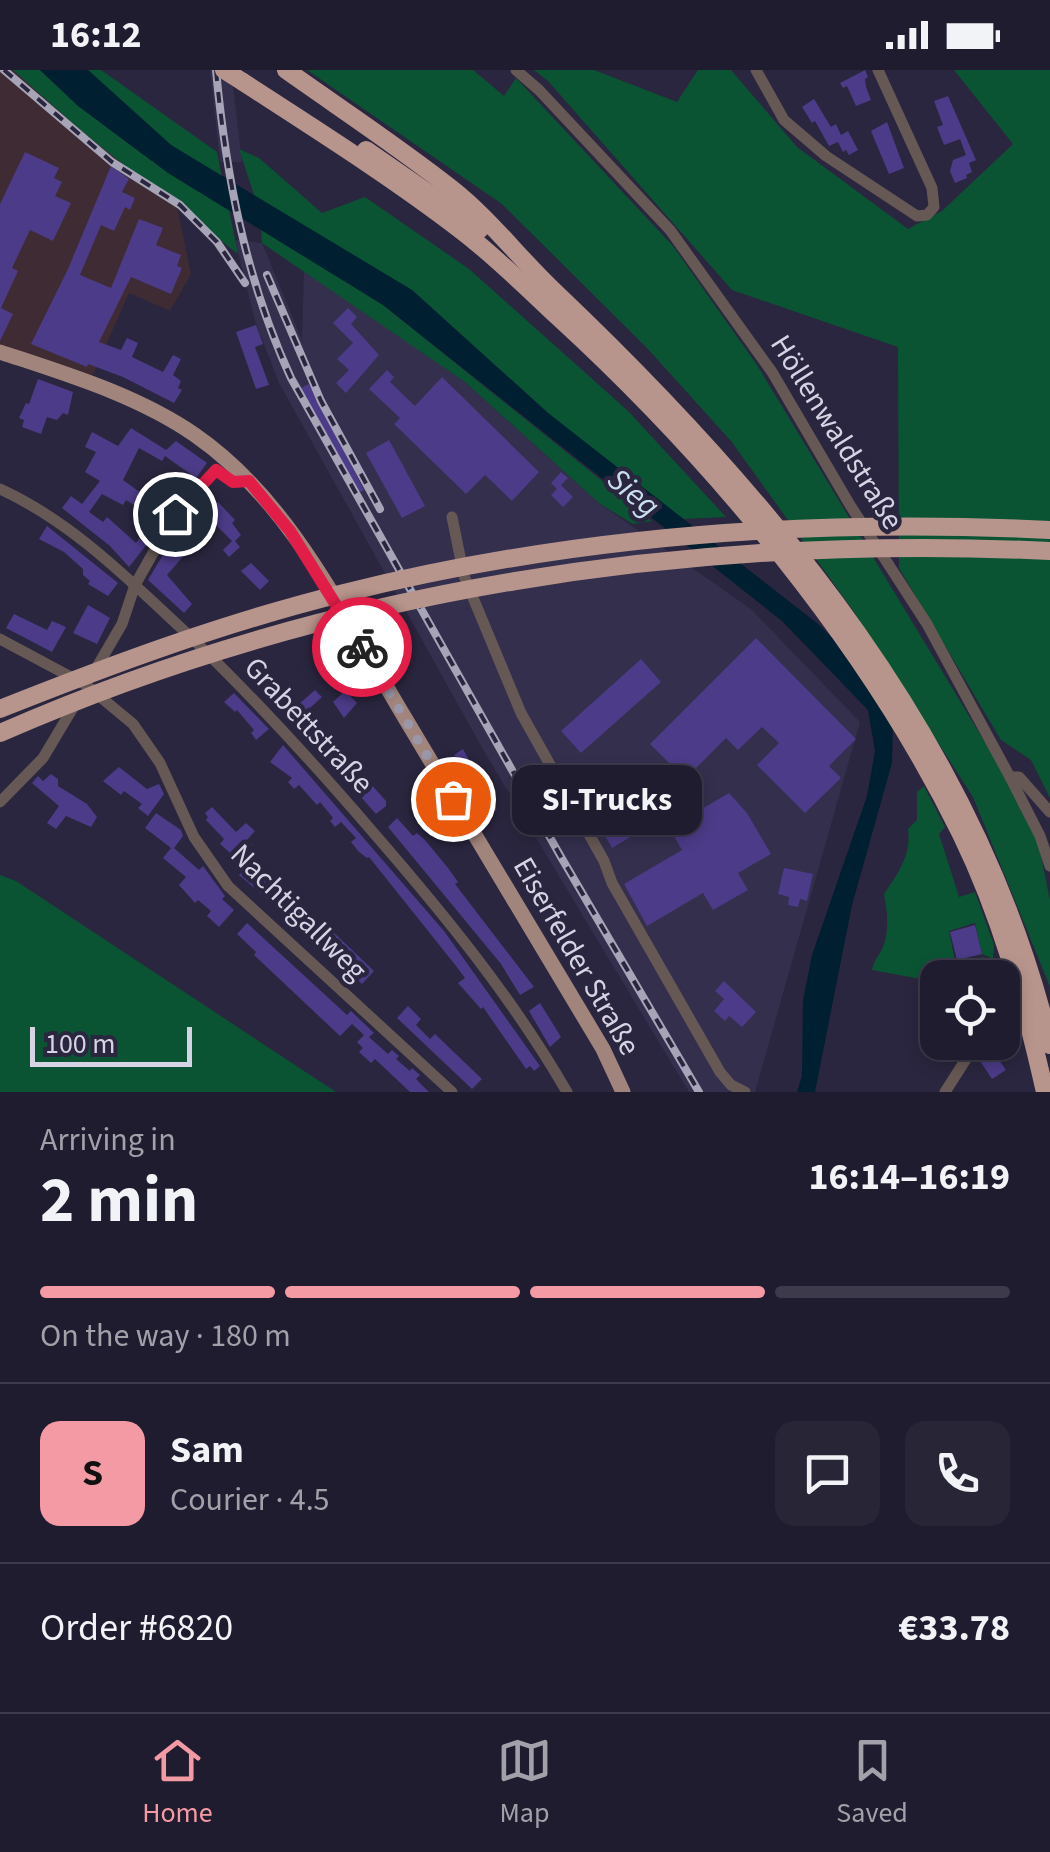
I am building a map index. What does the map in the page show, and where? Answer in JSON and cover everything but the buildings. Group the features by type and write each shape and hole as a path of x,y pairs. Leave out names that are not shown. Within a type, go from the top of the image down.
{"highway":[{"path":"224,70 246,75 420,186 520,259"},
{"path":"286,70 453,190 492,225 520,259 661,397 748,493 874,657 942,779 1004,940 1045,1092"},
{"path":"246,75 463,232 586,342 686,446 778,554 859,662 976,831 1012,917 1050,1045"},
{"path":"0,709 108,665 225,626 344,592 481,563 708,532 848,525 1050,530"},
{"path":"0,733 118,686 234,647 351,614 470,588 590,568 728,553 954,546 1050,551"}],"main road":[{"name":"Eiserfelder Straße","path":"0,352 83,380 164,415 209,445 249,481 290,531 329,592 602,1050 623,1092"}],"street":[{"name":"Höllenwaldstraße","path":"516,70 670,230 735,317 927,624 1040,836 1050,866"},
{"path":"756,70 784,120 806,141 917,216 927,214 934,207 932,188 878,70"},
{"path":"0,802 43,758 122,624 134,584 175,514 216,470 233,482 249,481"},
{"name":"Grabettstraße","path":"0,489 48,514 134,584 290,736 493,976 567,1092"},
{"path":"452,517 464,576 521,713 720,1072 745,1092"},
{"name":"Nachtigallweg","path":"0,639 86,685 132,724 160,763 194,837 228,886 452,1092"},
{"path":"1010,777 1019,777 1050,812"},
{"path":"944,1092 965,1060"}],"shaded area":[{"path":"0,70 13,70 85,134 177,206 191,274 170,311 129,293 91,379 0,348"},
{"path":"210,70 231,70 242,162 220,162"},
{"path":"235,240 262,243 302,340 304,270 465,382 600,504 751,609 860,722 755,1092 689,1092 485,753 279,383 255,321"}],"green space":[{"path":"13,70 40,70 131,145 229,210 238,254 85,134"},
{"path":"88,70 101,70 217,152 222,178 171,145"},
{"path":"307,70 473,70 504,96 516,78 673,246 757,365 995,759 1039,846 1050,901 1050,987 973,797 852,609 731,441 647,348 502,204"},
{"path":"534,70 594,70 677,102 698,70 731,70 797,147 908,229 942,211 1013,144 954,70 1050,70 1050,798 1031,760 1001,740 899,568 898,347 732,290 548,81"},
{"path":"239,149 259,158 322,213 365,197 469,269 628,411 726,517 681,519 548,413 412,290 255,198"},
{"path":"261,228 383,305 652,521 633,524 600,504 465,382 262,243"},
{"path":"924,786 945,827 939,834 959,897 975,892 994,945 993,959 982,954 975,923 949,931 955,960 920,960 920,979 872,970 887,934 884,894 906,856 908,829 917,820 917,792"},
{"path":"0,875 16,881 336,1092 0,1092"}],"water":[{"name":"Sieg","path":"40,70 88,70 171,145 412,290 548,413 818,624 861,666 893,716 892,763 852,905 815,1092 797,1092 802,1076 803,1000 812,955 867,796 875,751 868,710 782,621 383,305 168,173 78,106"}],"railway":[{"path":"4,70 112,162 180,205 217,242 245,283"},
{"path":"216,70 240,227 262,304 291,378 561,857 699,1092"},
{"path":"267,275 321,401 380,509"}],"way so far":[{"path":"362,647 453,799"}],"place":[{"name":"SI-Trucks","path":"453,799"}],"route":[{"path":"175,514 216,470 233,482 249,481 290,531 362,647"}]}
